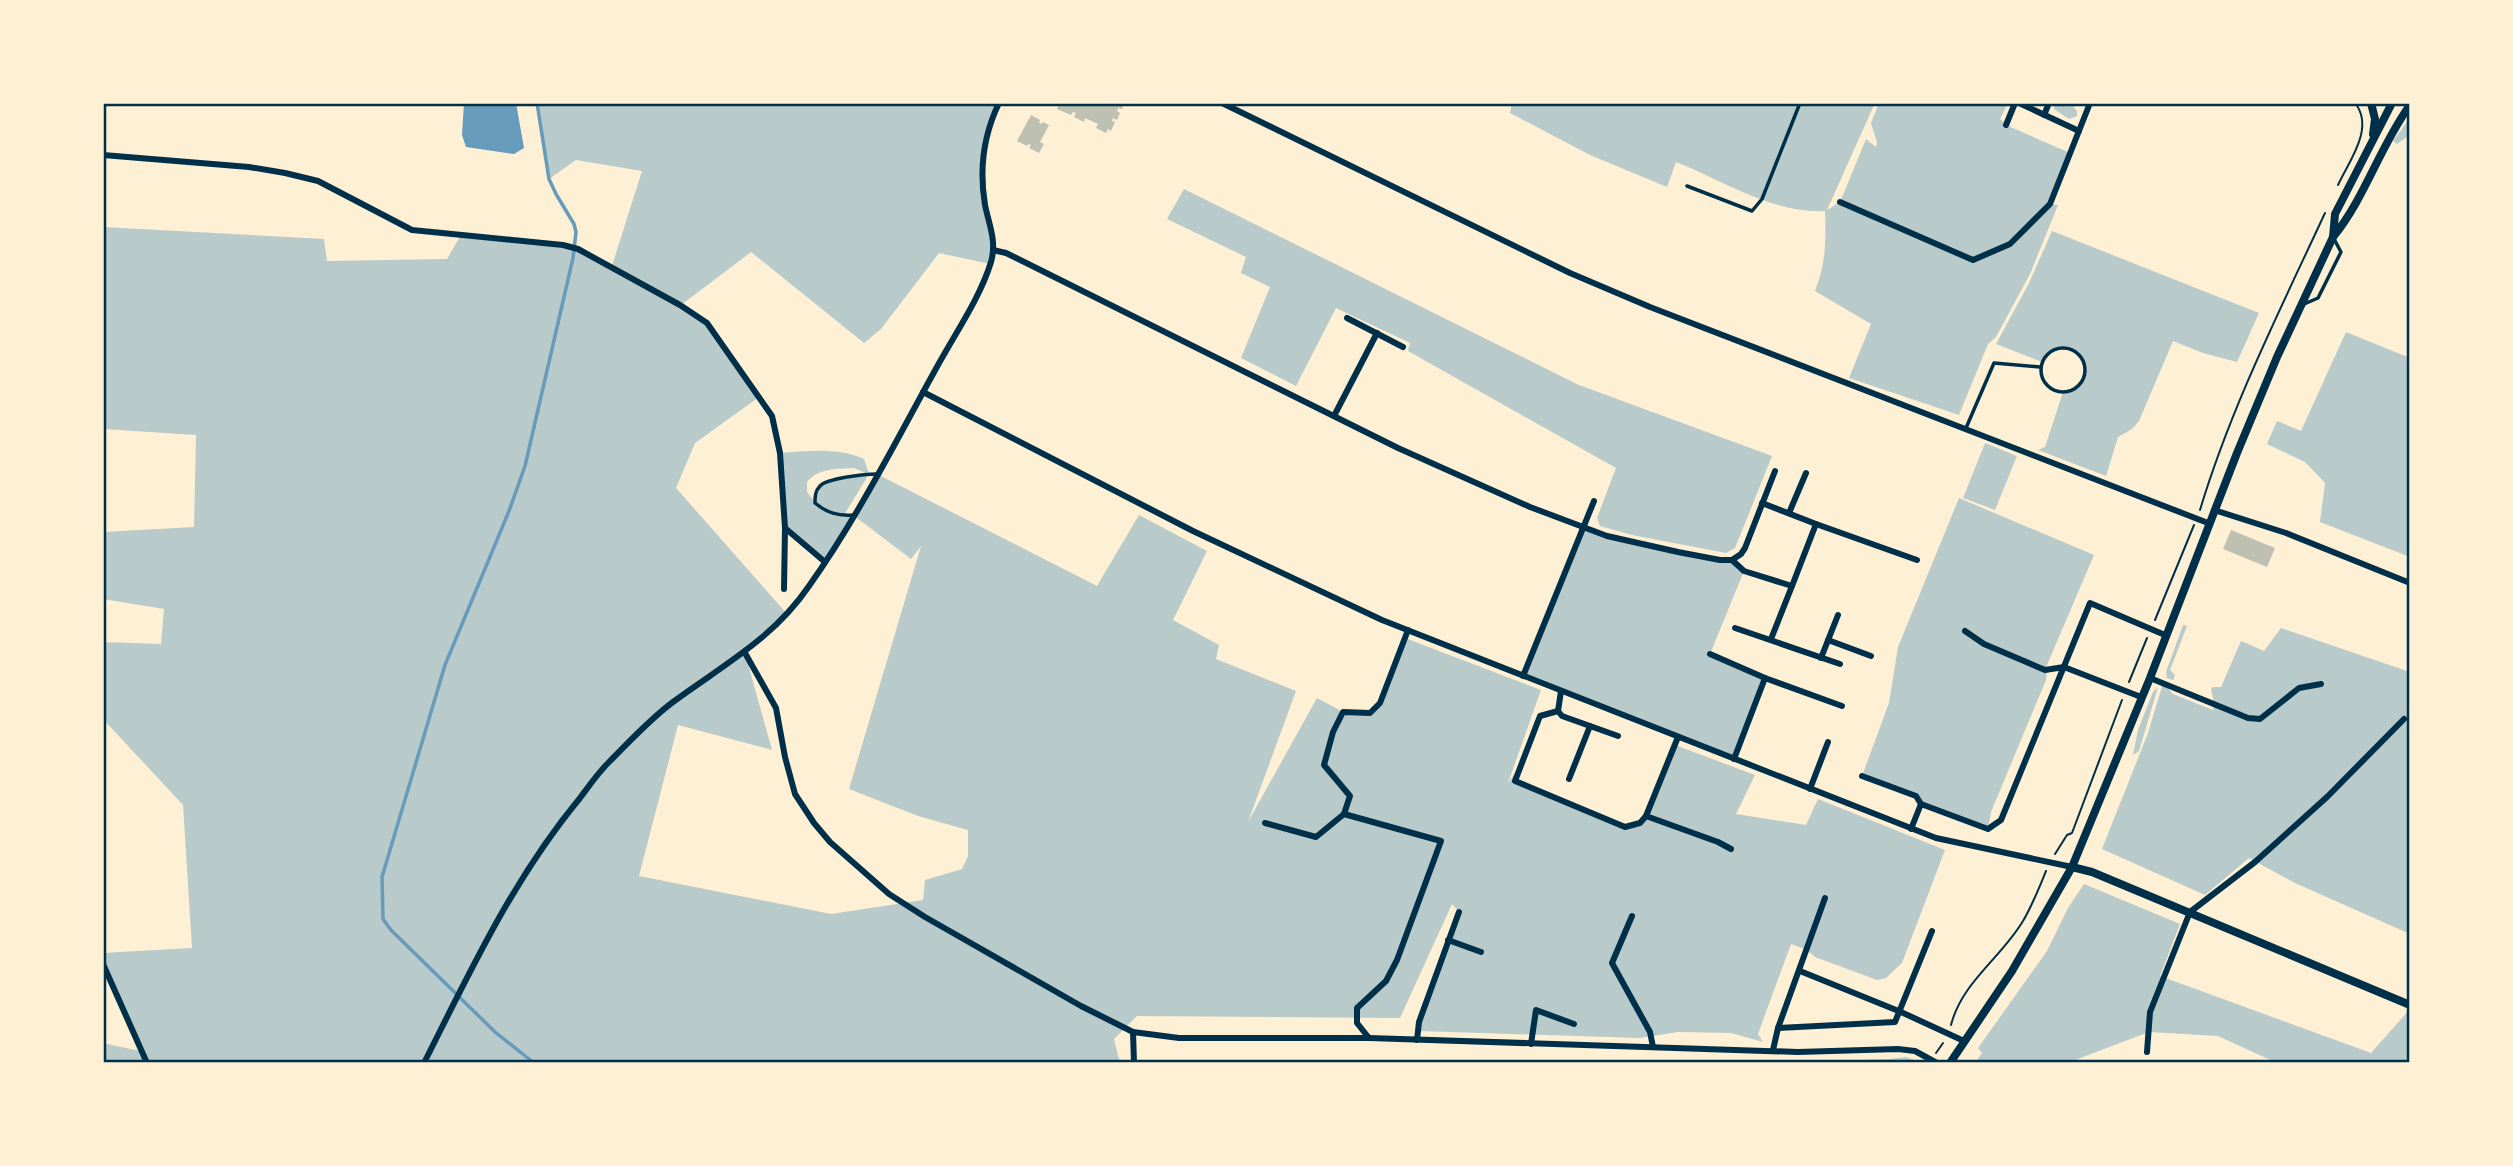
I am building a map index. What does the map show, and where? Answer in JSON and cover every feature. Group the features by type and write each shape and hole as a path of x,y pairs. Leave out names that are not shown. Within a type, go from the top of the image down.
{"street":[{"path":"424,1063 497,918 562,819 607,764 670,704 766,636 788,614 825,562 923,392 981,286 990,264 994,236 985,204 982,161 989,124 999,103"},
{"path":"1222,103 1570,273 1650,307 2208,523"},
{"path":"2006,125 2017,103 2079,131"},
{"path":"2044,114 2049,103"},
{"path":"1840,202 1973,260 2010,244 2050,204 2090,103"},
{"path":"2371,103 2375,119 2373,137"},
{"path":"2333,237 2335,214 2393,103"},
{"path":"2393,103 2396,124"},
{"path":"1950,1063 2012,971 2071,867 2150,678 2208,523 2300,306 2333,237 2347,220 2396,124 2410,105"},
{"path":"103,155 249,167 318,181 412,230 563,245 578,249 680,305 707,323 772,416 780,453 785,528 784,589"},
{"path":"993,250 1006,253 1436,466 1582,528 1678,552 1732,560 1745,548 1775,471"},
{"path":"1347,318 1403,346"},
{"path":"1334,416 1377,333"},
{"path":"923,392 1193,531 1382,620 1936,838 2092,872 2410,1005"},
{"path":"1789,513 1806,473"},
{"path":"1523,676 1594,501"},
{"path":"1762,503 1917,560"},
{"path":"2214,510 2286,533 2410,583"},
{"path":"1771,639 1816,524"},
{"path":"785,528 825,562"},
{"path":"1732,560 1744,571 1792,586"},
{"path":"1862,775 1916,796 1921,804 1988,829 2001,820 2090,603 2165,635"},
{"path":"1821,658 1838,615"},
{"path":"1735,628 1840,664"},
{"path":"1265,823 1316,838 1344,814 1350,796 1324,765 1333,732 1343,712 1370,713 1380,703 1408,630"},
{"path":"1965,631 1984,644 2045,670 2064,667 2141,697"},
{"path":"1828,640 1871,656"},
{"path":"745,653 776,708 795,794 830,842 889,894 925,917 1133,1032 1179,1038 1369,1038 1773,1050 1898,1049 1915,1052 1934,1061"},
{"path":"1710,654 1765,678 1842,706"},
{"path":"1734,759 1765,678"},
{"path":"2150,678 2248,718 2260,719 2299,688 2321,684"},
{"path":"1561,691 1558,711 1562,716 1619,736"},
{"path":"1558,711 1540,716 1515,781 1625,827 1640,823 1646,816 1678,737"},
{"path":"2147,1052 2150,1013 2190,912 2255,862 2327,797 2404,719"},
{"path":"1569,779 1590,726"},
{"path":"1810,789 1828,742"},
{"path":"1911,828 1921,804"},
{"path":"1344,814 1441,841 1397,960 1386,981 1357,1008 1357,1023 1369,1038"},
{"path":"1646,816 1731,849"},
{"path":"1773,1050 1778,1028 1825,898"},
{"path":"1417,1040 1419,1022 1459,912"},
{"path":"1632,916 1612,963 1650,1032 1653,1046"},
{"path":"1778,1028 1892,1023 1901,1012 1932,931"},
{"path":"1448,940 1481,952"},
{"path":"103,964 147,1063"},
{"path":"1800,971 1964,1041"},
{"path":"1531,1044 1536,1010 1574,1024"},
{"path":"1133,1032 1133,1063"}],"lane":[{"path":"1687,186 1752,211 1762,199 1800,103"},
{"path":"2300,306 2318,299 2341,252 2333,237"},
{"path":"2064,348 2072,349 2084,363 2084,377 2076,388 2063,392 2051,389 2043,380 2040,367 2047,354 2064,348"},
{"path":"1966,428 1994,363 2040,367"},
{"path":"853,515 822,509 815,503 817,490 821,484 829,481 877,474"}],"path":[{"path":"2338,185 2363,132 2361,112 2355,103"},
{"path":"1934,1061 1949,1034 1955,1011 1971,983 2023,922 2051,863 2067,835 2072,833 2125,691 2197,518 2214,464 2273,320 2328,208"}],"shaded area":[{"path":"537,103 999,103 989,124 982,174 994,236 990,264 939,253 881,329 864,343 751,252 681,305 707,323 759,397 695,443 676,488 788,615 745,653 772,750 678,725 639,876 831,914 923,900 925,880 962,869 968,856 968,830 918,816 849,789 921,546 911,559 853,515 877,474 1097,586 1139,515 1207,551 1173,620 1219,645 1216,659 1296,691 1248,822 1317,698 1343,712 1374,710 1405,638 1541,690 1508,783 1517,770 1515,781 1625,827 1640,823 1675,745 1755,775 1736,814 1806,825 1818,799 1945,850 1902,963 1886,978 1877,980 1815,957 1807,950 1791,944 1758,1034 1763,1042 1731,1033 1678,1032 1640,1038 1418,1031 1459,912 1452,904 1400,1018 1137,1016 1114,1039 1120,1063 103,1063 103,1043 140,1051 103,962 103,953 192,948 183,805 103,719 103,642 161,644 164,609 103,599 103,532 194,527 196,435 103,429 103,227 324,239 327,261 447,259 461,235 578,249 611,269 642,171 576,160 549,179"},
{"path":"1512,103 1875,103 1827,210 1840,202 1866,139 1876,147 1871,123 1879,103 2008,103 2000,119 2006,125 2070,153 2051,204 2058,205 2030,274 1996,337 1988,344 1959,415 1849,378 1871,324 1815,291 1824,252 1825,211 1806,211 1768,202 1676,162 1667,187 1590,155 1510,113"},
{"path":"2055,103 2075,103 2077,116 2069,119 2054,109"},
{"path":"2410,118 2410,135 2397,144 2393,141"},
{"path":"1184,189 1579,385 1772,456 1735,548 1726,553 1600,526 1597,518 1616,468 1408,351 1410,343 1336,308 1296,386 1241,358 1270,287 1241,273 1246,257 1167,219"},
{"path":"2052,231 2259,313 2237,362 2173,341 2139,421 2132,429 2118,437 2106,476 2038,450 2045,447 2063,392 2077,385 2083,375 2084,365 2080,356 2072,350 2062,348 2052,351 2042,362 1996,344 2029,283"},
{"path":"2346,332 2410,358 2410,557 2320,522 2325,483 2305,462 2267,444 2277,421 2301,431"},
{"path":"1985,443 2017,456 1995,510 1963,498"},
{"path":"833,451 864,459 869,474 844,515 853,515 825,562 785,528 780,453","holes":["854,468 868,474 821,484 815,502 807,492 807,482 822,472"]},
{"path":"1959,498 2094,555 2047,665 2046,680 1991,812 1988,829 1921,804 1916,796 1862,776 1889,703 1898,647"},
{"path":"1582,528 1607,536 1732,560 1744,571 1710,654 1765,678 1734,759 1523,676"},
{"path":"2183,625 2187,626 2170,670 2175,675 2173,680 2167,678 2166,672"},
{"path":"2281,628 2410,672 2410,934 2295,883 2249,858 2205,895 2102,849 2148,733 2163,683 2173,694 2213,710 2211,689 2221,687 2241,641 2264,651"},
{"path":"2158,687 2139,751 2133,755 2138,730 2153,692"},
{"path":"2084,884 2180,924 2160,976 2371,1053 2410,1009 2410,1063 2277,1063 2218,1036 2149,1032 2067,1063 1975,1063 1982,1053 1978,1048 2047,951 2068,908"},
{"path":"1906,1057 1922,1063 1761,1063 1890,1059"}],"water":[{"path":"464,103 516,103 524,148 514,154 466,147 462,135"}],"building":[{"path":"1060,103 1124,103 1122,109 1118,108 1120,113 1117,120 1113,118 1112,121 1115,122 1111,131 1108,129 1106,133 1096,128 1098,124 1085,118 1084,122 1074,117 1076,113 1071,115 1057,109"},
{"path":"1031,115 1040,120 1039,123 1049,125 1040,142 1044,144 1039,153 1029,148 1031,145 1017,141"},
{"path":"2231,530 2275,548 2267,567 2223,549"}],"waterway":[{"path":"534,1063 495,1032 391,930 383,919 382,877 445,665 525,466 573,258 576,232 549,179 537,103"}]}
